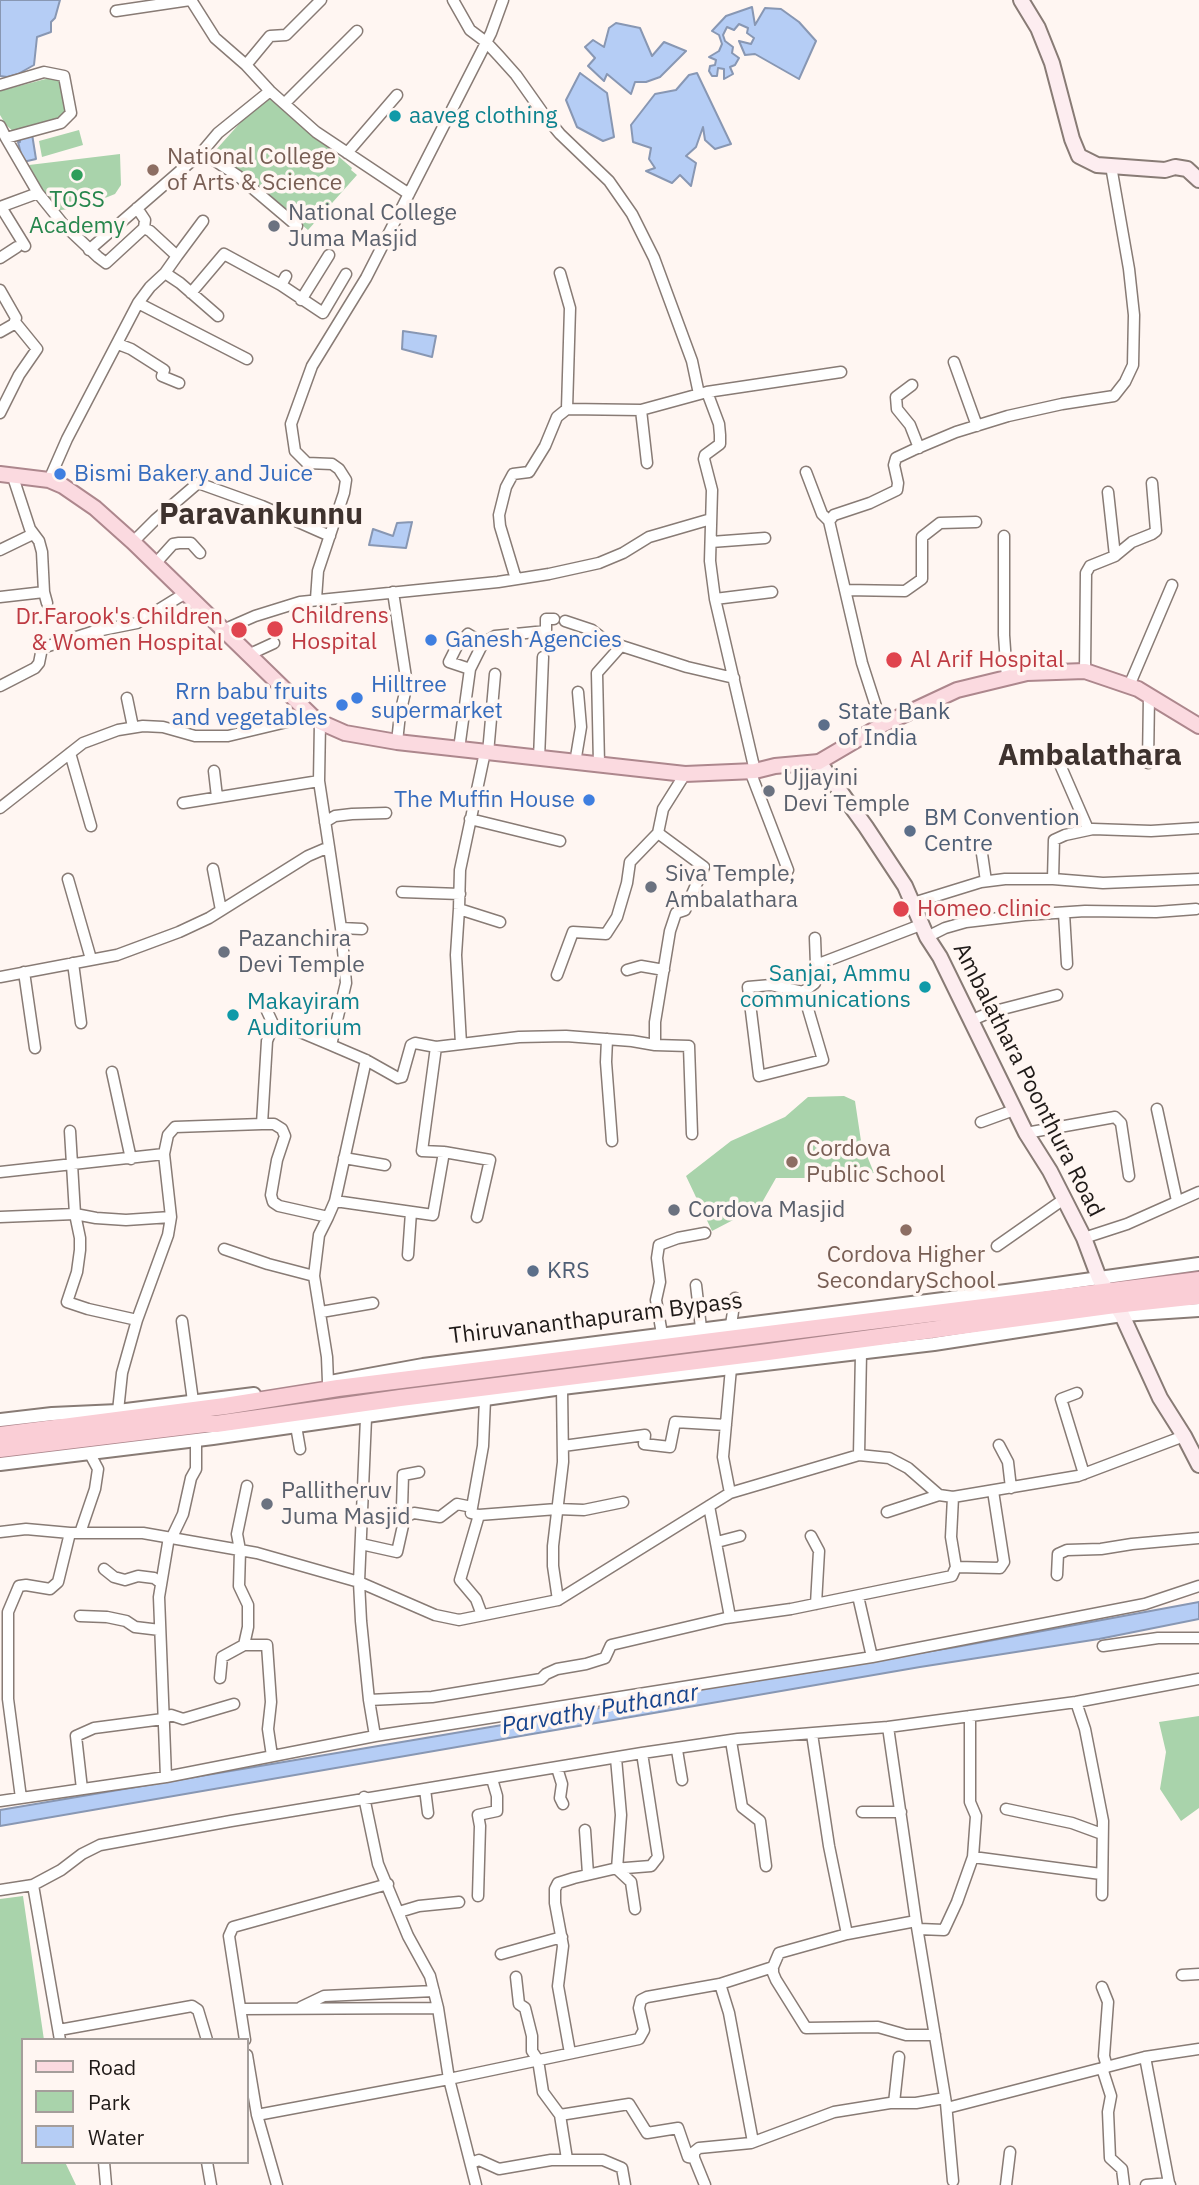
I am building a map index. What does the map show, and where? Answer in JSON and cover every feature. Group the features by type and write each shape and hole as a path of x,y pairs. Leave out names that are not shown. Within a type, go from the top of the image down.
{"highway":[{"name":"Thiruvananthapuram Bypass","path":"0,1449 216,1424 768,1352 1111,1297 1199,1280"},
{"name":"Thiruvananthapuram Bypass","path":"0,1435 225,1406 338,1388 1111,1297 1199,1296"}],"main road":[{"path":"1021,0 1038,28 1052,63 1079,156 1088,162 1111,166 1187,169 1199,180"},
{"path":"6,475 50,481 63,486 95,508 316,719 345,733 397,742 685,774 753,771 819,762 882,725 957,690 1027,673 1085,671 1129,686 1199,726"},
{"name":"Ambalathara Poonthura Road","path":"819,762 905,886 1014,1110 1050,1171 1084,1238 1160,1398 1199,1465"}],"street":[{"path":"116,10 191,0 215,38 316,132 409,194"},
{"path":"246,65 270,36 286,35 321,0"},
{"path":"453,0 470,30 486,42 516,75 534,103 560,134 609,181 632,214 654,258 703,393 719,424 720,444 705,455 704,459 712,490 710,561 715,599 753,771 788,870"},
{"path":"316,599 318,571 344,494 346,480 332,464 307,463 295,451 291,424 312,366 366,278 486,42 503,0"},
{"path":"285,103 356,31"},
{"path":"0,85 44,72 64,76 71,113 61,123 6,138"},
{"path":"89,250 202,152 218,133 270,91"},
{"path":"346,153 397,95"},
{"path":"0,126 38,193 62,224 106,263 144,228 145,220 137,208"},
{"path":"202,152 238,176 297,226"},
{"path":"829,521 834,515 870,503 897,490 894,465 896,458 919,447 977,426 1035,410 1114,396 1133,365 1132,290 1111,166"},
{"path":"0,258 21,247 1,207 38,193"},
{"path":"50,481 73,428 138,303 165,273 203,221"},
{"path":"144,228 177,256"},
{"path":"191,293 224,254 283,281 302,300 323,313 346,274"},
{"path":"302,300 329,255"},
{"path":"165,273 218,316"},
{"path":"559,274 570,308 567,409"},
{"path":"0,290 16,318 15,322 37,349 19,375 0,413"},
{"path":"138,303 247,359"},
{"path":"0,332 15,322"},
{"path":"118,344 164,370 162,376 179,383"},
{"path":"954,362 977,426"},
{"path":"516,579 500,526 499,515 506,487 513,474 529,472 545,446 557,417 567,409 640,410 703,393 841,372"},
{"path":"912,385 895,397 897,409 910,425 919,447"},
{"path":"640,410 647,463"},
{"path":"806,472 822,514 829,521 865,674 882,725"},
{"path":"6,475 43,552 44,592 47,603"},
{"path":"132,542 198,483 262,506 330,536"},
{"path":"1085,671 1086,573 1090,566 1115,556 1132,542 1156,531 1152,483"},
{"path":"1108,492 1115,556"},
{"path":"223,631 255,617 316,599 516,579 599,564 649,537 712,519"},
{"path":"845,590 905,591 922,579 922,537 940,523 976,522"},
{"path":"0,550 33,534"},
{"path":"1004,536 1007,678"},
{"path":"710,542 765,538"},
{"path":"155,564 173,544 191,543 200,553"},
{"path":"1129,686 1172,585"},
{"path":"0,597 44,592"},
{"path":"393,592 407,684 397,742"},
{"path":"715,599 772,592"},
{"path":"0,686 35,668 39,663 42,648 92,632 137,624 184,594"},
{"path":"459,749 470,669 483,643 495,636 546,631 547,619 554,619"},
{"path":"565,621 592,629 606,641 687,667 734,678"},
{"path":"470,669 449,662 457,646 468,634 483,643"},
{"path":"248,655 274,643"},
{"path":"598,764 597,673 621,646"},
{"path":"539,759 543,657"},
{"path":"461,1044 456,955 460,870 486,752 495,674"},
{"path":"576,763 580,727 578,692"},
{"path":"1147,763 1149,696"},
{"path":"127,698 133,727"},
{"path":"0,808 83,743 118,730 163,727 195,736 228,736 316,719 319,781 341,928 346,983 331,1045"},
{"path":"70,753 91,826"},
{"path":"1058,760 1088,830"},
{"path":"214,771 217,797"},
{"path":"557,975 573,932 606,934 617,917 630,862 658,833 663,809 685,774"},
{"path":"183,803 319,781"},
{"path":"325,822 343,815 386,813"},
{"path":"470,820 560,841"},
{"path":"1053,879 1054,840 1088,830 1151,831 1199,828"},
{"path":"654,1045 655,1022 674,917 676,913 685,910 704,867 658,833"},
{"path":"0,977 117,955 179,932 221,910 307,856 329,847"},
{"path":"981,847 986,881"},
{"path":"213,869 221,910"},
{"path":"68,879 92,959"},
{"path":"913,903 986,881 1005,879 1103,883 1199,879"},
{"path":"402,892 460,894"},
{"path":"459,909 500,922"},
{"path":"816,965 925,930 966,922 1025,915 1196,909"},
{"path":"1065,913 1067,964"},
{"path":"341,928 362,929"},
{"path":"803,992 823,1060 759,1076 748,987 771,985 803,992 815,983 815,938"},
{"path":"74,962 81,1023"},
{"path":"627,970 641,966 664,970"},
{"path":"24,972 35,1048"},
{"path":"970,1021 991,1012 1057,996"},
{"path":"267,1012 275,1028"},
{"path":"262,1124 267,1041 271,1031 278,1027 293,1029 331,1045 398,1078 402,1077 411,1045 415,1043 436,1047 519,1037 566,1037 689,1046 692,1134"},
{"path":"607,1039 606,1062 612,1141"},
{"path":"436,1047 422,1151 490,1160 477,1217"},
{"path":"328,1382 327,1357 314,1276 319,1236 335,1201 366,1060"},
{"path":"112,1072 131,1159"},
{"path":"1157,1109 1177,1201"},
{"path":"981,1122 1014,1110"},
{"path":"1026,1133 1115,1117 1121,1124 1129,1177"},
{"path":"118,1411 122,1373 168,1235 171,1217 163,1154 168,1135 175,1127 274,1124 282,1129 285,1136 276,1160 271,1195 273,1202 279,1206 328,1217"},
{"path":"70,1131 80,1250 78,1272 67,1302 138,1320"},
{"path":"335,1201 433,1215 444,1152"},
{"path":"0,1172 163,1154"},
{"path":"344,1158 385,1166"},
{"path":"1084,1238 1127,1224 1199,1192"},
{"path":"997,1246 1064,1199"},
{"path":"408,1255 411,1212"},
{"path":"0,1217 75,1214 127,1220 171,1217"},
{"path":"662,1334 656,1300 660,1282 657,1258 659,1245 705,1233"},
{"path":"224,1249 314,1276"},
{"name":"Thiruvananthapuram Bypass","path":"0,1464 366,1418 562,1388 861,1353 1111,1297 1199,1264"},
{"path":"696,1285 701,1328"},
{"name":"Thiruvananthapuram Bypass","path":"0,1420 118,1411 328,1382 423,1365 731,1325 1111,1297 1199,1310"},
{"path":"731,1325 735,1298"},
{"path":"321,1312 373,1303"},
{"path":"182,1321 193,1401"},
{"path":"859,1455 861,1353"},
{"path":"730,1493 723,1457 731,1368"},
{"path":"558,1600 553,1566 563,1462 562,1388"},
{"path":"1077,1393 1061,1399 1084,1474"},
{"path":"482,1615 477,1599 460,1580 476,1511 485,1399"},
{"path":"366,1418 359,1582 369,1700 375,1736"},
{"path":"563,1446 645,1435 644,1444 670,1447 675,1422 726,1425"},
{"path":"296,1426 300,1449"},
{"path":"887,1512 939,1496 953,1497 993,1491 1084,1474 1184,1436"},
{"path":"166,1777 159,1597 171,1537 183,1514 191,1478 196,1469 196,1440"},
{"path":"999,1445 1008,1462 1011,1488"},
{"path":"21,1798 5,1712 4,1625 19,1586 50,1589 58,1583 75,1533 95,1489 98,1469 90,1454"},
{"path":"0,1532 26,1529 75,1533 144,1533 240,1550 359,1582 445,1618 459,1619 558,1600 730,1493 859,1455 889,1458 908,1468 939,1496"},
{"path":"404,1521 401,1508 403,1475 419,1472"},
{"path":"244,1645 248,1627 248,1605 239,1586 240,1550 237,1534 247,1486"},
{"path":"956,1567 1000,1568 1004,1562 993,1491"},
{"path":"369,1700 432,1697 541,1679 557,1669 605,1658 611,1645 730,1617 943,1580 952,1576 956,1567 951,1537 953,1497"},
{"path":"361,1544 397,1552 407,1516 414,1513 440,1517 457,1504 476,1511 584,1510 623,1502"},
{"path":"709,1506 730,1617"},
{"path":"717,1542 740,1536"},
{"path":"811,1536 819,1551 816,1604"},
{"path":"1057,1575 1058,1554 1068,1550 1199,1538"},
{"path":"104,1569 114,1577 125,1580 138,1576 154,1578 161,1583"},
{"path":"0,1801 166,1777 375,1736 872,1657 1145,1604 1199,1586"},
{"path":"858,1596 872,1657"},
{"path":"80,1616 107,1617 126,1621 135,1627 160,1630"},
{"path":"1103,1646 1158,1638 1199,1638"},
{"path":"220,1678 222,1657 244,1645 267,1645 271,1703 268,1729 272,1756"},
{"path":"0,1890 33,1885 100,1845 364,1797 425,1790 642,1753 732,1741 888,1727 1076,1702 1199,1679"},
{"path":"1076,1702 1085,1729 1103,1821 1101,1895"},
{"path":"82,1789 76,1736 94,1728 163,1719 172,1715 183,1719 234,1704"},
{"path":"935,2035 906,2035 878,2027 806,2028 776,1980 773,1967 779,1954 847,1934 918,1925 944,1930 973,1857 976,1816 970,1802 970,1716"},
{"path":"888,1727 946,2103 953,2183 940,2185"},
{"path":"812,1734 829,1846 847,1934"},
{"path":"732,1741 742,1807 760,1821 766,1866"},
{"path":"677,1750 682,1780"},
{"path":"570,2053 558,1986 562,1937 555,1889 558,1883 588,1874 651,1866 658,1857 642,1753"},
{"path":"616,1758 621,1815 617,1869"},
{"path":"557,1768 562,1784 563,1804"},
{"path":"478,1896 478,1815 497,1811 497,1796 492,1779"},
{"path":"425,1790 428,1814"},
{"path":"364,1797 374,1850 408,1936 430,1976 449,2079 476,2185"},
{"path":"1006,1810 1072,1823 1102,1834"},
{"path":"862,1812 901,1812"},
{"path":"585,1830 588,1874"},
{"path":"973,1857 1101,1874"},
{"path":"617,1869 631,1882 635,1909"},
{"path":"245,2038 229,1936 233,1927 388,1884"},
{"path":"33,1885 60,2035 192,2006 198,2010 206,2038"},
{"path":"399,1912 419,1906 459,1902"},
{"path":"501,1954 562,1937"},
{"path":"257,2115 449,2079 639,2039 643,2030 639,2008 641,2000 720,1983 773,1967"},
{"path":"1182,1975 1199,1974"},
{"path":"516,1977 519,2004 525,2008 532,2036 531,2051 538,2060 543,2092 560,2115 567,2159"},
{"path":"720,1983 732,2026 753,2142"},
{"path":"1102,1987 1108,2002 1104,2067 1111,2096 1108,2112 1110,2158 1122,2169 1125,2185"},
{"path":"297,2008 324,1996 434,1992"},
{"path":"241,2008 438,2008"},
{"path":"705,2185 694,2158 694,2152 699,2148 753,2142 834,2112 894,2103 946,2103 1145,2057 1199,2049"},
{"path":"894,2103 898,2057"},
{"path":"1145,2057 1170,2184 1146,2185"},
{"path":"248,2074 277,2185"},
{"path":"560,2115 629,2104 647,2133 678,2128 688,2157 694,2158"},
{"path":"1006,2185 1010,2152"},
{"path":"471,2163 479,2160 499,2169 567,2159 603,2160 622,2168 625,2185"},
{"path":"104,2164 106,2185"},
{"path":"207,2164 211,2185"}],"green space":[{"path":"57,76 65,85 69,96 65,119 15,133 0,115 0,91"},
{"path":"266,94 357,175 308,230 214,152"},
{"path":"79,130 83,145 42,157 39,141"},
{"name":"TOSS Academy","path":"120,154 121,185 115,194 97,205 54,211 29,165"},
{"name":"Cordova Public School","path":"844,1096 855,1101 861,1141 874,1173 824,1178 776,1178 760,1206 712,1231 686,1176 731,1141 785,1117 808,1097"},
{"path":"1199,1716 1199,1808 1181,1821 1160,1789 1166,1752 1159,1722"},
{"path":"23,1896 44,2038 21,2038 21,2164 66,2164 76,2185 0,2185 0,1899"}],"water":[{"path":"0,0 60,0 55,18 51,22 51,32 37,37 34,65 7,77 0,76"},
{"path":"752,7 755,25 765,8 781,9 799,22 816,41 799,79 755,54 745,55 739,41 751,44 754,38 747,33 748,28 739,24 734,30 727,27 723,35 725,41 733,47 732,53 739,58 735,65 730,67 733,74 724,79 724,69 718,68 717,76 712,76 710,66 715,65 716,60 709,57 719,51 722,44 719,35 712,31 726,16"},
{"path":"616,23 640,28 652,56 664,42 686,51 660,77 646,82 635,82 631,94 607,74 604,81 588,66 595,58 585,47 593,40 604,47 609,28"},
{"path":"580,73 607,93 614,137 603,141 577,127 566,100"},
{"path":"697,73 731,144 715,149 705,140 703,127 696,147 686,156 696,163 691,186 680,175 672,183 646,171 655,168 649,159 651,148 633,142 631,125 655,94 676,90 689,75"},
{"path":"32,134 36,159 23,162 19,136"},
{"path":"403,331 436,336 432,357 402,349"},
{"path":"412,522 406,548 369,545 373,529 393,536 397,523"},
{"name":"Parvathy Puthanar","path":"1199,1602 1199,1619 1099,1639 920,1667 0,1826 0,1810 956,1647"}],"place":[{"name":"aaveg clothing","path":"395,116"},
{"name":"National College of Arts & Science","path":"153,170"},
{"name":"TOSS Academy","path":"77,175"},
{"name":"National College Juma Masjid","path":"274,226"},
{"name":"Bismi Bakery and Juice","path":"60,474"},
{"name":"Childrens Hospital","path":"275,629"},
{"name":"Dr.Farook's Children & Women Hospital","path":"239,630"},
{"name":"Ganesh Agencies","path":"431,640"},
{"name":"Al Arif Hospital","path":"894,660"},
{"name":"Hilltree supermarket","path":"357,698"},
{"name":"Rrn babu fruits and vegetables","path":"342,705"},
{"name":"State Bank of India","path":"824,725"},
{"name":"Ujjayini Devi Temple","path":"769,791"},
{"name":"The Muffin House","path":"589,800"},
{"name":"BM Convention Centre","path":"910,831"},
{"name":"Siva Temple, Ambalathara","path":"651,887"},
{"name":"Homeo clinic","path":"901,909"},
{"name":"Pazanchira Devi Temple","path":"224,952"},
{"name":"Sanjai, Ammu communications","path":"925,987"},
{"name":"Makayiram Auditorium","path":"233,1015"},
{"name":"Cordova Public School","path":"792,1162"},
{"name":"Cordova Masjid","path":"674,1210"},
{"name":"Cordova Higher SecondarySchool","path":"906,1230"},
{"name":"KRS","path":"533,1271"},
{"name":"Pallitheruv Juma Masjid","path":"267,1504"}],"district":[{"name":"Paravankunnu","path":"261,515"},
{"name":"Ambalathara","path":"1090,756"}]}
